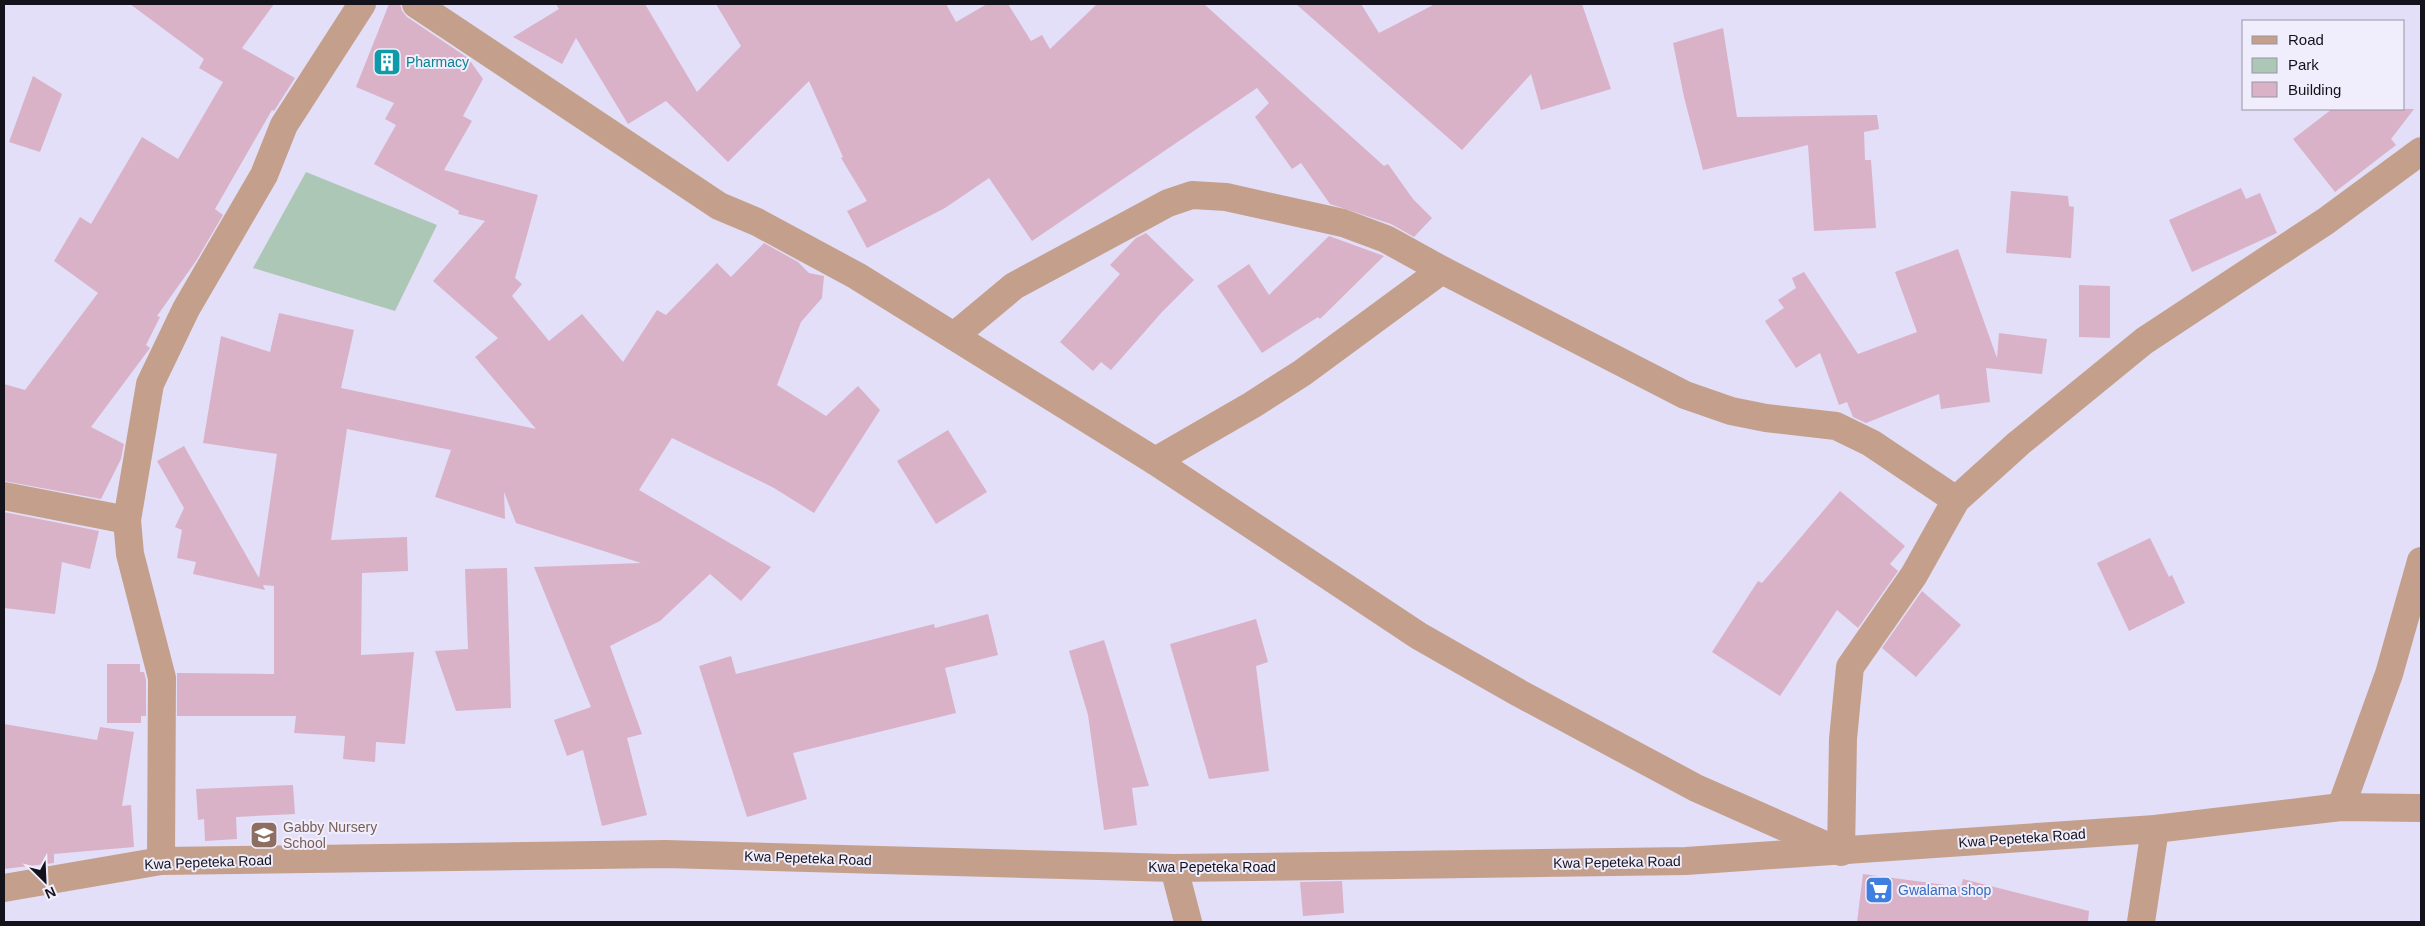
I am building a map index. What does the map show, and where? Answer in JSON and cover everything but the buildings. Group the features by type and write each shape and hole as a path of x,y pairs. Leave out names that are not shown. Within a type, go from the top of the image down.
{"street":[{"path":"160,862 162,678 130,554 127,520 150,384 186,309 264,175 284,125 362,4"},
{"path":"416,4 719,206 758,222 857,276 1155,461 1419,636 1518,694 1696,788 1841,852 1843,739 1850,668 1914,574 1956,500 2019,443 2144,341 2326,221 2421,151"},
{"path":"954,336 1014,286 1168,203 1192,195 1226,197 1343,223 1386,239 1442,270 1685,395 1731,411 1766,418 1836,426 1871,443 1956,500"},
{"path":"1155,461 1252,405 1302,373 1442,270"},
{"path":"4,496 127,520"},
{"path":"2341,807 2389,674 2421,561"},
{"name":"Kwa Pepeteka Road","path":"4,888 160,862 666,854 1174,868 1686,861 1841,852 2154,829 2341,807 2421,808"},
{"path":"2142,922 2154,829"},
{"path":"1174,868 1188,922"}],"green space":[{"path":"306,172 437,225 395,311 253,268"}],"place":[{"name":"Pharmacy","path":"387,62"},
{"name":"Gabby Nursery School","path":"264,835"},
{"name":"Gwalama shop","path":"1879,890"}]}
